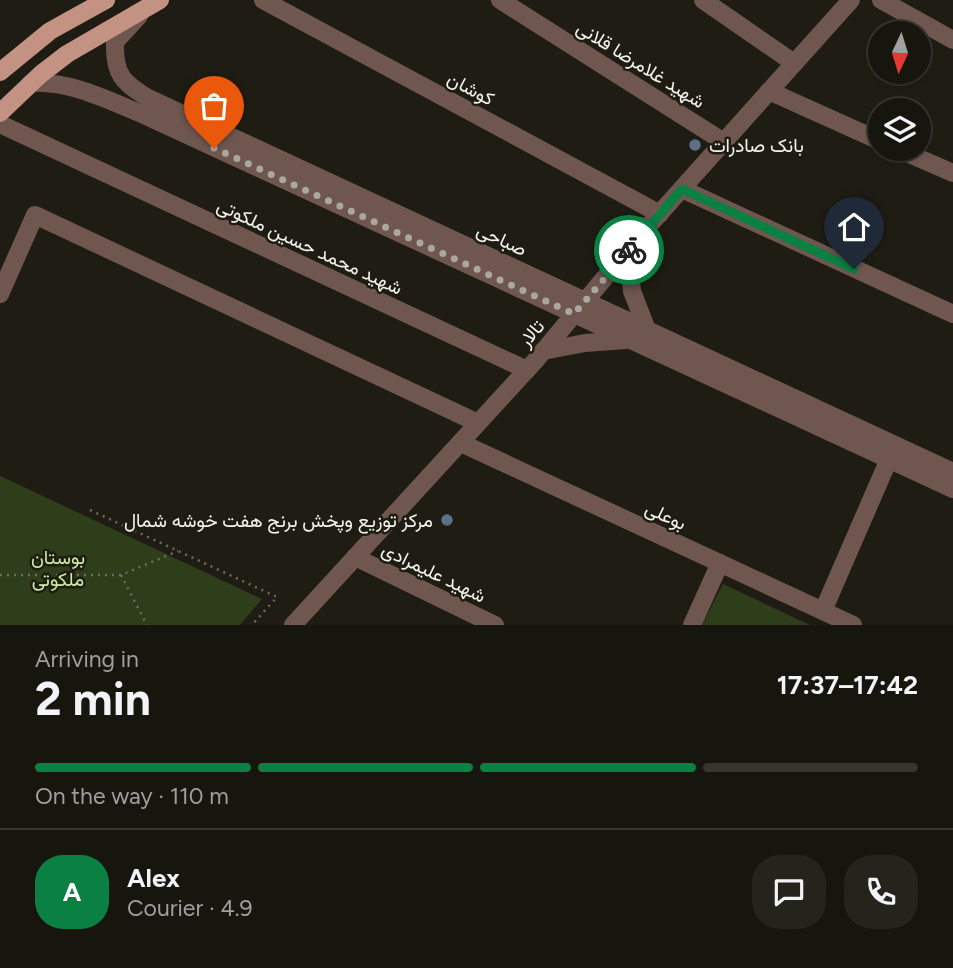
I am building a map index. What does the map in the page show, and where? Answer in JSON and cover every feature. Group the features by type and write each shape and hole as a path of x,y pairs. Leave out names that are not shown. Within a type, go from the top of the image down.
{"main road":[{"path":"0,72 50,31 106,0"},
{"path":"0,113 67,54 157,1"}],"street":[{"name":"کوشان","path":"263,0 660,214"},
{"name":"شهید غلامرضا قلانی","path":"500,0 724,142"},
{"path":"703,0 794,63"},
{"name":"تالار","path":"293,625 527,370 628,250 851,0"},
{"path":"881,0 953,40"},
{"name":"صباحی","path":"157,1 123,31 115,43 115,63 126,85 197,130"},
{"name":"صباحی","path":"31,83 54,82 78,88 197,130 579,308 647,330 953,472"},
{"path":"769,91 868,136"},
{"name":"شهید محمد حسین ملکوتی","path":"0,124 527,370"},
{"path":"926,161 953,173"},
{"path":"682,189 953,314"},
{"path":"0,294 35,215 478,423"},
{"path":"628,250 632,291 647,330"},
{"name":"صباحی","path":"579,308 629,340 953,489"},
{"path":"543,351 585,343 629,340"},
{"name":"بوعلی","path":"461,443 853,625"},
{"path":"822,611 889,459"},
{"name":"شهید علیمرادی","path":"355,557 495,625"},
{"path":"692,625 720,564"}],"path":[{"path":"90,510 277,597 252,625"},
{"path":"0,575 121,575 178,551"},
{"path":"121,575 147,625"}],"green space":[{"name":"بوستان ملکوتی","path":"0,476 262,599 240,625 0,625"},
{"path":"723,584 810,625 702,625"}],"way so far":[{"path":"214,148 574,314 629,250"}],"place":[{"name":"بانک صادرات","path":"695,145"},
{"name":"مرکز توزیع وپخش برنج هفت خوشه شمال","path":"447,520"}],"route":[{"path":"629,250 682,189 854,269"}]}
